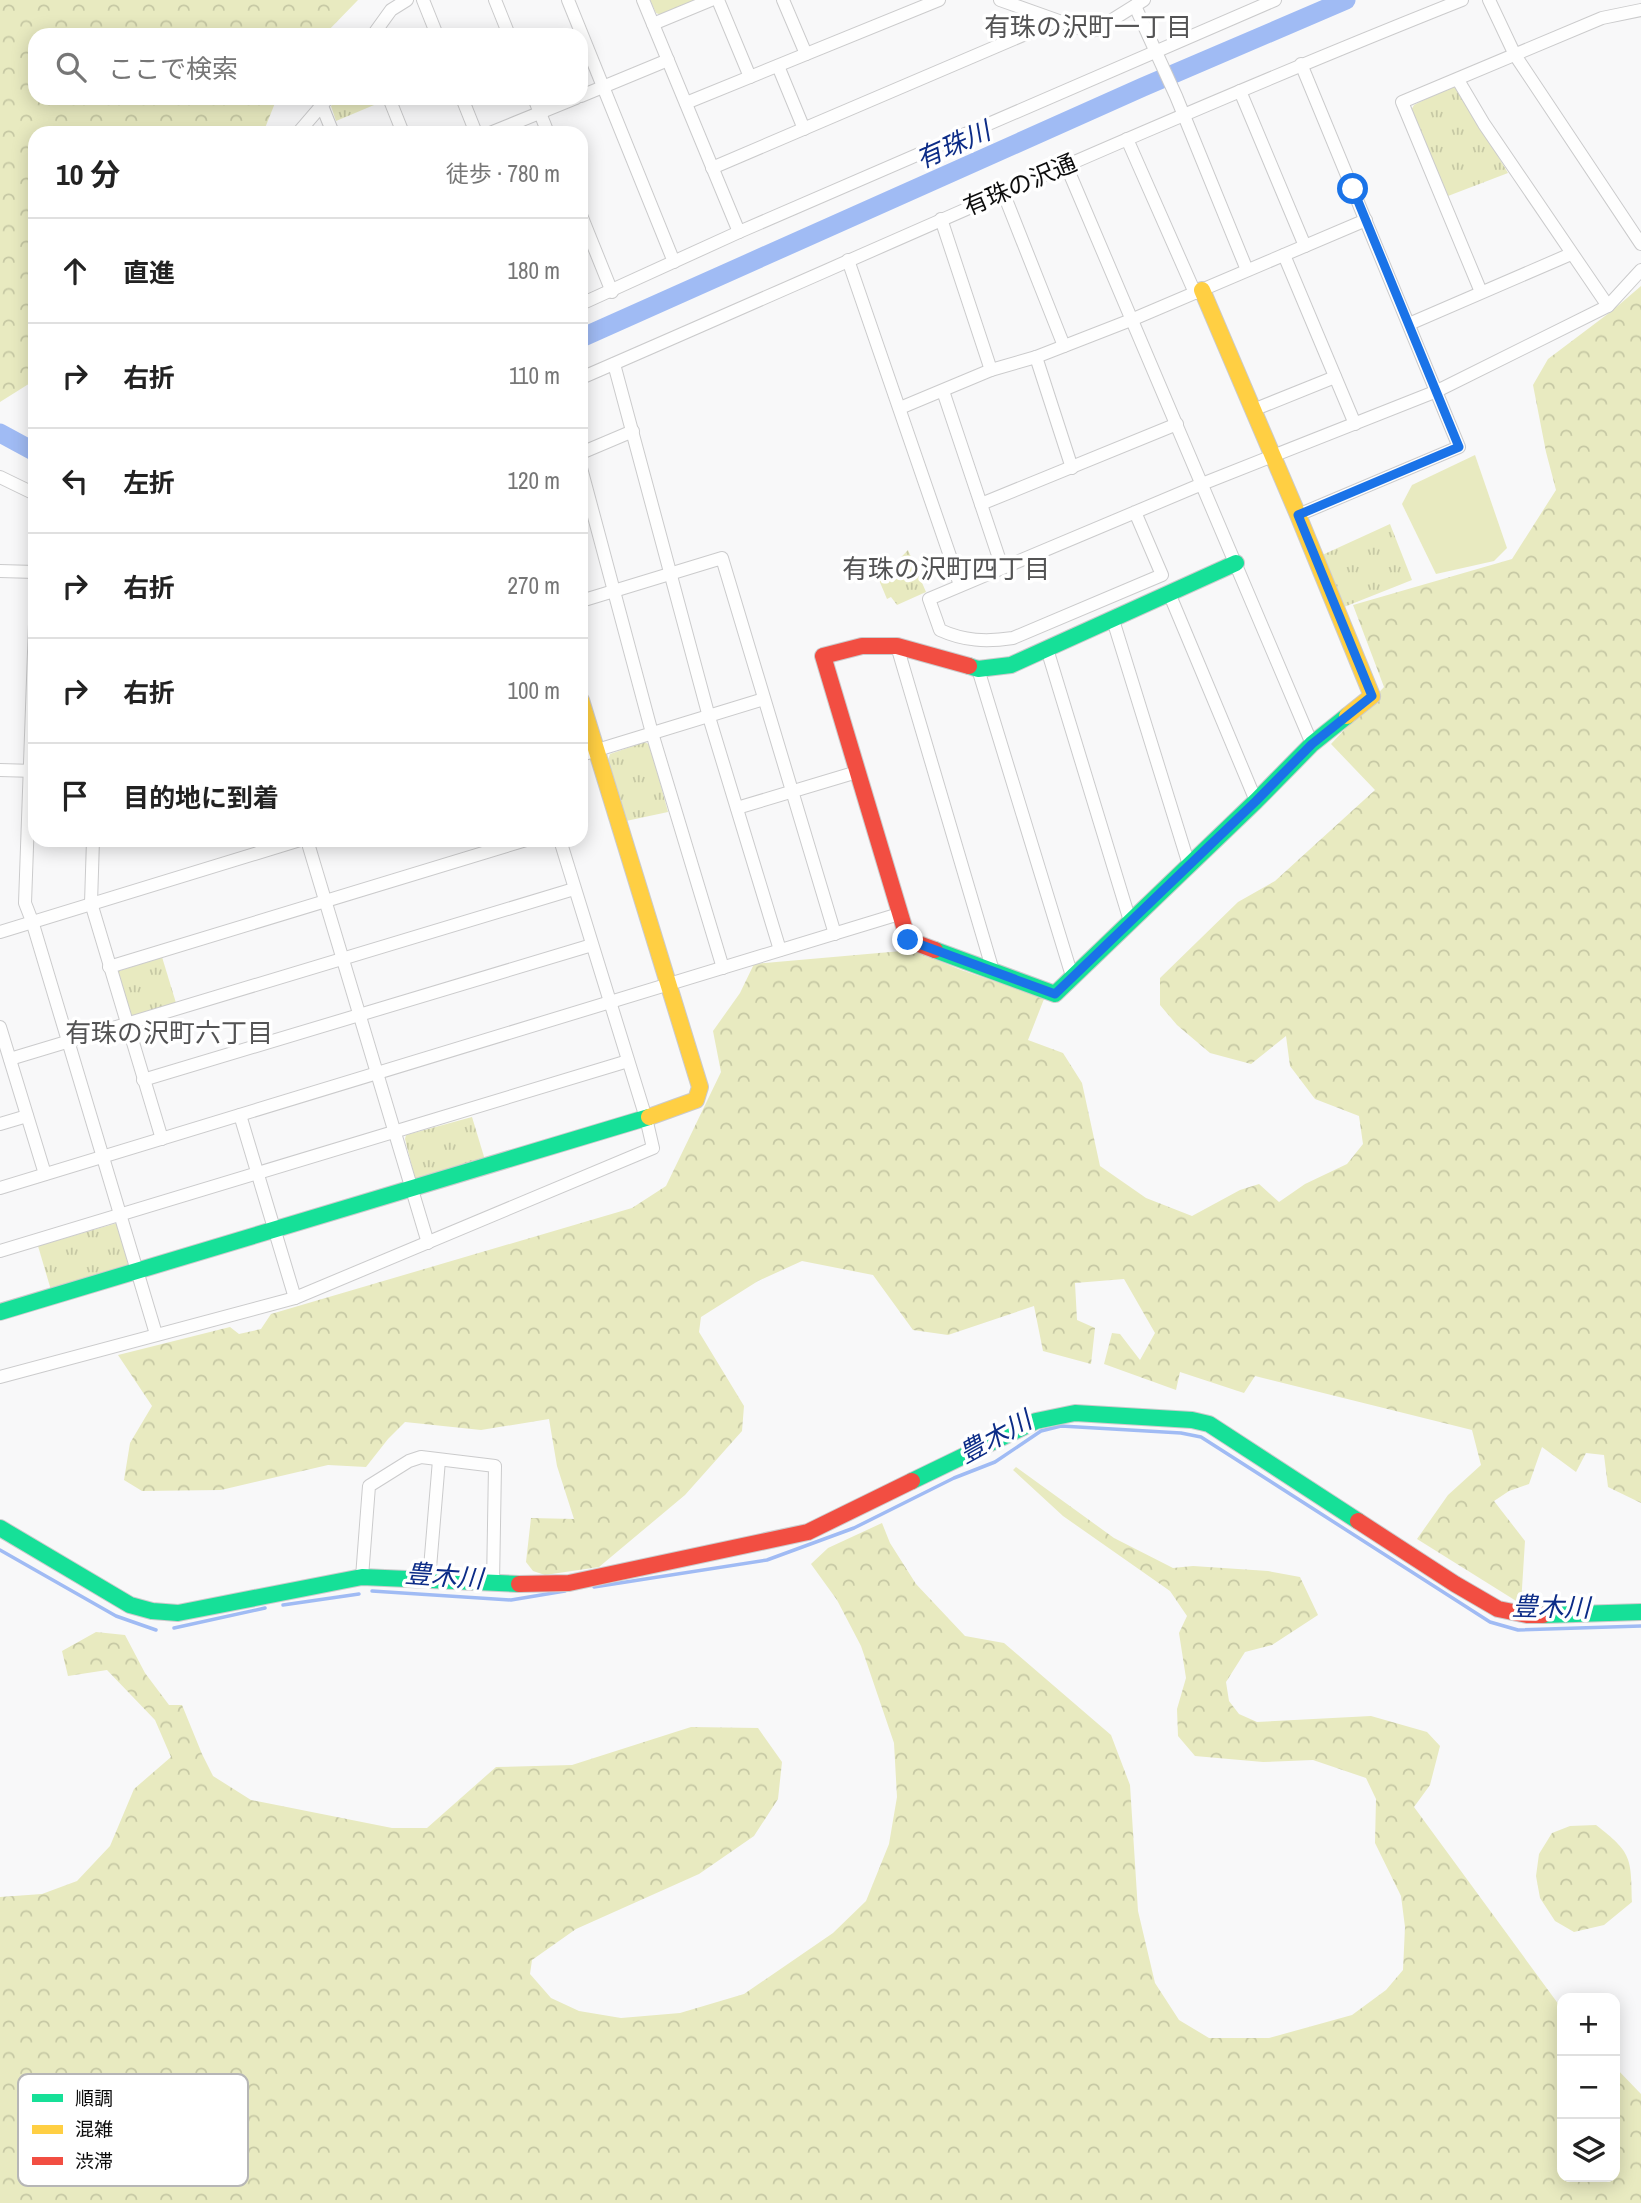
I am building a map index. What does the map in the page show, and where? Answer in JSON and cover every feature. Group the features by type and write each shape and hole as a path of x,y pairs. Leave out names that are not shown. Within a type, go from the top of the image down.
{"street":[{"path":"378,28 391,10 407,0"},
{"path":"423,0 434,28"},
{"path":"495,0 506,28"},
{"path":"568,0 580,28"},
{"path":"643,0 739,232"},
{"path":"653,24 711,0"},
{"path":"718,0 750,77"},
{"path":"783,0 806,54"},
{"path":"686,103 939,0"},
{"path":"1000,0 1087,31 1096,30 1139,3 1158,56 1247,270"},
{"path":"588,301 739,232 1158,56 1275,0"},
{"name":"有珠の沢通","path":"588,375 1301,64 1462,0"},
{"path":"1489,0 1515,55 1641,244"},
{"path":"1481,292 1402,102 1602,18 1641,10"},
{"path":"712,168 1056,21"},
{"path":"588,48 674,262"},
{"path":"588,93 668,60"},
{"path":"1298,515 1459,447 1301,64"},
{"path":"778,66 804,129"},
{"path":"1458,79 1484,124 1608,306"},
{"path":"1240,91 1305,246"},
{"path":"304,126 322,105"},
{"path":"326,105 331,126"},
{"path":"392,105 400,126"},
{"path":"465,105 473,126"},
{"path":"537,105 545,126"},
{"path":"508,126 559,105"},
{"path":"1127,139 1253,410 1372,696 1312,744 1055,994 908,940 823,656 862,646 897,646 978,669 1011,665 1236,562"},
{"path":"1066,165 1312,744"},
{"path":"1003,192 1064,346"},
{"path":"941,219 991,370"},
{"path":"900,408 991,370 1036,357 1131,320 1366,220"},
{"path":"588,232 612,292"},
{"path":"1409,324 1572,254"},
{"path":"1284,255 1355,424"},
{"path":"848,260 960,585"},
{"path":"1135,512 1162,575 1013,638 991,642 957,637 940,630 929,599 1002,567 1202,484 1437,391 1608,306 1641,270"},
{"path":"1036,357 1072,468"},
{"path":"614,364 709,717 779,950"},
{"path":"1253,410 1335,377"},
{"path":"943,391 1002,567"},
{"path":"981,504 1177,424"},
{"path":"588,450 633,431"},
{"path":"0,477 28,491"},
{"path":"588,495 652,733 723,968"},
{"path":"588,599 722,558 835,934"},
{"path":"0,571 28,572"},
{"path":"1169,593 1256,801"},
{"path":"1114,620 1189,865"},
{"path":"897,646 993,971"},
{"path":"1047,649 1130,921"},
{"path":"978,669 1072,976"},
{"path":"0,1312 646,1118 696,1100 700,1087 589,752 764,699"},
{"path":"0,770 28,771"},
{"path":"737,808 857,772"},
{"path":"28,837 24,903 32,921 104,1156 156,1334"},
{"path":"93,847 91,903 162,1139"},
{"path":"0,932 277,847"},
{"path":"309,847 428,1243"},
{"path":"109,967 503,847"},
{"path":"0,1377 295,1298 653,1149 646,1118 562,847"},
{"path":"10,1059 574,889"},
{"path":"0,1188 899,914"},
{"path":"143,1080 592,946"},
{"path":"0,1027 45,1174"},
{"path":"0,1251 628,1061"},
{"path":"240,1115 295,1298"},
{"path":"0,1124 27,1116"},
{"path":"0,1528 130,1605 167,1614 362,1577 493,1584 569,1583 808,1532 1036,1421 1075,1413 1192,1420 1209,1424 1497,1609 1528,1615 1641,1612"},
{"path":"362,1577 369,1486 409,1461 421,1457 495,1466 493,1584"},
{"path":"429,1580 439,1460"}],"green space":[{"path":"0,0 358,0 331,28 28,28 28,105 274,105 266,126 28,126 28,384 0,402"},
{"path":"650,0 697,0 661,15 656,13"},
{"path":"1451,86 1458,89 1508,173 1448,196 1411,110 1414,105"},
{"path":"332,105 374,105 336,121"},
{"path":"1641,286 1641,1503 1608,1487 1604,1455 1586,1453 1576,1472 1542,1447 1529,1484 1509,1491 1494,1501 1525,1541 1521,1604 1417,1539 1448,1495 1481,1465 1472,1430 1255,1376 1244,1393 1180,1372 1176,1390 1104,1364 1112,1333 1120,1334 1140,1360 1155,1333 1124,1279 1075,1283 1077,1320 1095,1328 1091,1364 1043,1351 1034,1306 948,1335 913,1330 873,1275 802,1261 758,1281 701,1317 699,1332 744,1406 742,1431 685,1495 599,1567 545,1575 533,1571 526,1562 531,1518 574,1519 557,1466 549,1419 481,1430 405,1422 366,1467 328,1465 221,1490 142,1491 124,1480 130,1443 152,1406 118,1355 230,1327 239,1334 261,1329 271,1314 632,1208 666,1186 721,1072 713,1031 740,993 754,964 913,950 1044,999 1028,1040 1063,1053 1082,1083 1100,1166 1146,1198 1192,1216 1240,1190 1259,1184 1279,1202 1305,1184 1347,1164 1363,1144 1359,1116 1315,1099 1290,1066 1286,1036 1251,1064 1210,1053 1177,1025 1160,1005 1160,978 1238,902 1275,881 1375,790 1331,744 1384,687 1353,605 1512,559 1556,490 1533,385 1548,359"},
{"path":"1475,455 1507,548 1494,561 1436,574 1402,504 1412,485"},
{"path":"1390,524 1412,580 1344,607 1320,556"},
{"path":"908,550 926,592 897,605 891,597 887,599 879,580"},
{"path":"645,742 650,745 668,812 626,821 608,760 610,754"},
{"path":"162,957 176,1003 132,1017 128,1015 116,976 119,971"},
{"path":"472,1117 485,1160 415,1179 406,1135"},
{"path":"117,1223 129,1268 51,1290 38,1246"},
{"path":"1016,1467 1114,1538 1173,1568 1193,1566 1268,1571 1300,1577 1318,1615 1272,1645 1245,1652 1226,1682 1229,1701 1239,1714 1257,1722 1371,1716 1427,1732 1440,1746 1430,1785 1414,1807 1557,2002 1557,2182 1620,2182 1620,2072 1641,2094 1641,2203 0,2203 0,1897 42,1894 77,1881 110,1846 134,1789 171,1757 155,1720 107,1670 68,1676 62,1651 96,1632 125,1635 145,1673 169,1705 182,1705 213,1776 251,1800 392,1828 427,1828 496,1767 572,1765 691,1727 758,1728 782,1762 778,1799 754,1836 699,1874 576,1929 532,1960 530,1974 551,1998 579,2011 621,2018 680,2013 744,1994 833,1933 866,1901 889,1844 897,1797 894,1743 861,1646 837,1600 811,1564 828,1548 882,1523 890,1543 916,1584 965,1636 1004,1643 1111,1735 1130,1785 1138,1911 1155,1983 1179,2020 1209,2038 1269,2038 1352,2015 1386,1990 1403,1970 1405,1927 1401,1896 1375,1843 1376,1799 1366,1778 1313,1760 1263,1762 1195,1756 1178,1736 1177,1709 1186,1678 1179,1633 1187,1616 1170,1591 1063,1516 1013,1470"},
{"path":"1596,1825 1617,1843 1627,1857 1632,1902 1604,1925 1574,1932 1555,1921 1540,1898 1536,1876 1539,1854 1552,1833 1570,1826"}],"waterway":[{"name":"有珠川","path":"588,335 1143,87 1346,0"},
{"name":"有珠川","path":"0,433 28,448"},
{"name":"豊木川","path":"594,1587 767,1560 854,1528 954,1478 995,1462 1041,1431 1061,1426 1181,1433 1201,1437 1490,1622 1518,1630 1641,1626"},
{"name":"豊木川","path":"0,1550 116,1616 156,1630"},
{"name":"豊木川","path":"372,1591 511,1600 565,1591"},
{"name":"豊木川","path":"283,1605 359,1594"},
{"name":"豊木川","path":"174,1628 265,1608"}],"traffic: fast":[{"path":"969,666 978,669 1011,665 1236,563"},
{"path":"935,950 1055,994 1312,744 1347,716"},
{"path":"0,1312 649,1117"},
{"path":"912,1481 1036,1421 1075,1413 1192,1420 1209,1424 1358,1521"},
{"path":"0,1528 130,1605 152,1611 178,1613 362,1577 519,1584"},
{"path":"1543,1615 1641,1612"}],"traffic: slow":[{"path":"1202,290 1372,696 1347,716"},
{"path":"588,723 700,1087 696,1100 649,1117"}],"traffic: jam":[{"path":"935,950 908,940 823,656 862,646 897,646 969,666"},
{"path":"519,1584 569,1583 808,1532 912,1481"},
{"path":"1358,1521 1498,1609 1527,1615 1543,1615"}],"district":[{"name":"有珠の沢町一丁目","path":"1088,27"},
{"name":"有珠の沢町四丁目","path":"946,569"},
{"name":"有珠の沢町六丁目","path":"169,1033"}],"route":[{"path":"908,940 1055,994 1312,744 1372,696 1298,515 1459,447 1353,189"}]}
